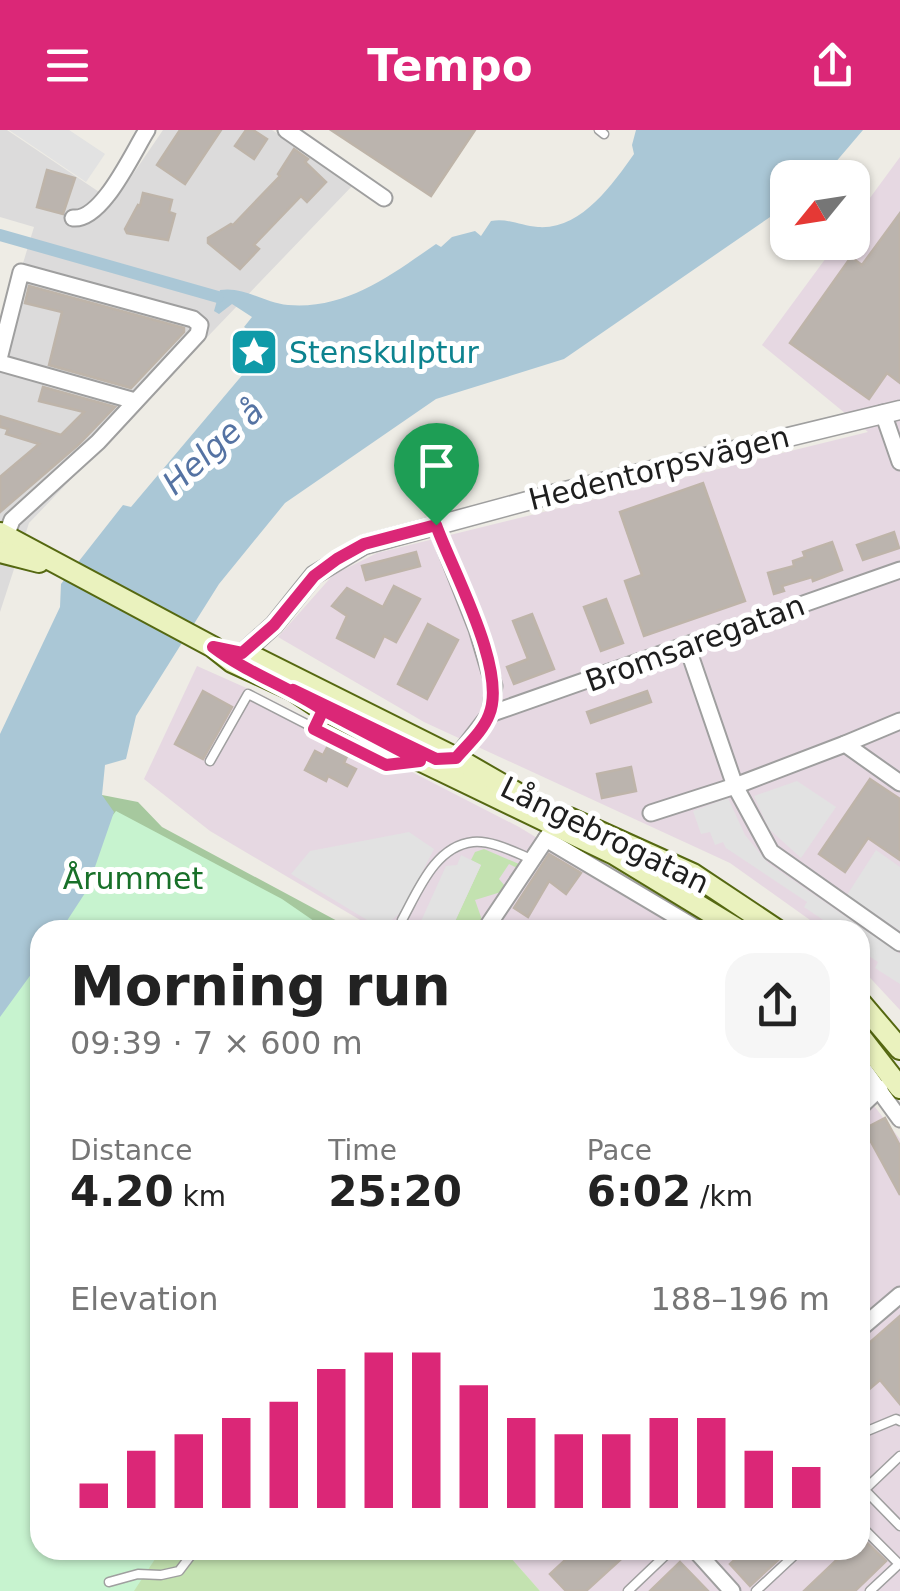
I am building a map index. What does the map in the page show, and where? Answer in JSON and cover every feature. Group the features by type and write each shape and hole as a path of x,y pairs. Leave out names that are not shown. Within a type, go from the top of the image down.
{"main road":[{"name":"Långebrogatan","path":"2,543 63,569 208,645 232,662 456,758 510,790 662,858 720,890 763,920"},
{"name":"Långebrogatan","path":"208,645 242,653 279,679 319,719 420,761 551,832 658,879 721,920"},
{"path":"870,1014 900,1049"},
{"path":"870,1052 890,1088"}],"street":[{"path":"73,218 82,219 97,210 148,130"},
{"path":"286,130 384,198"},
{"path":"0,355 21,272 193,319 200,326 198,334 98,442 12,520 2,543"},
{"path":"0,362 135,402"},
{"path":"892,412 900,462"},
{"name":"Hedentorpsvägen","path":"242,653 274,625 314,576 364,544 892,412"},
{"path":"274,625 270,644 279,679 436,759 456,758 490,714 494,686 490,666 436,525"},
{"name":"Bromsaregatan","path":"490,714 900,570"},
{"path":"687,646 735,786 771,852 867,920"},
{"path":"651,813 735,786 900,722"},
{"path":"845,744 900,783"},
{"path":"551,832 684,920"},
{"name":"Långebrogatan","path":"493,920 551,832"},
{"path":"720,890 732,910 733,920"},
{"path":"870,922 900,943"},
{"path":"870,1046 900,1074"},
{"path":"870,1072 890,1088 900,1119"},
{"path":"870,1320 900,1295"},
{"path":"704,1560 732,1591"}],"lane":[{"path":"210,761 248,694 319,719"},
{"path":"402,920 432,866 452,850 474,842 534,860"},
{"path":"870,1430 896,1419 900,1421"},
{"path":"870,1482 900,1456"},
{"path":"870,1497 900,1526"},
{"path":"870,1535 899,1564 878,1589"},
{"path":"109,1582 138,1574 161,1576 179,1571 187,1560"},
{"path":"628,1591 661,1560"},
{"path":"756,1591 789,1560"}],"shaded area":[{"path":"0,130 7,130 114,202 163,130 272,130 354,184 29,523 0,612 0,339 34,227 0,217"},
{"path":"9,130 69,130 105,154 86,182"},
{"path":"900,157 900,1010 870,978 870,920 810,920 730,863 424,722 278,637 333,575 377,553 868,432 762,345 824,260 870,260 870,198"},
{"path":"197,666 262,695 519,827 673,920 360,920 210,831 144,779"},
{"path":"797,781 836,807 801,858 769,829 754,796"},
{"path":"728,798 745,835 768,863 851,920 823,920 804,907 807,902 726,848 723,842 715,845 710,832 701,834 693,811"},
{"path":"409,832 434,849 402,911 392,920 367,920 291,874 310,851"},
{"path":"876,850 900,867 900,931 847,895"},
{"path":"461,855 481,865 456,920 422,920 446,866 457,865"},
{"path":"870,933 900,954 900,984 875,968 878,962 870,957"},
{"path":"870,1101 900,1139 900,1591 540,1591 513,1560 870,1560"}],"green space":[{"path":"102,795 138,802 162,827 335,920 133,920 101,848"},
{"name":"Årummet","path":"116,811 282,899 312,920 30,920"},
{"path":"484,849 519,864 517,868 509,864 499,879 505,886 501,892 475,900 482,920 456,920 481,865 471,860 475,852"},
{"name":"Årummet","path":"30,920 30,1560 154,1560 134,1591 0,1591 0,969"},
{"path":"139,1560 513,1560 540,1591 119,1591"}],"water":[{"name":"Helge å","path":"636,130 863,130 837,160 770,160 770,217 564,359 436,399 285,503 219,584 136,716 126,759 105,765 102,795 114,812 87,890 68,920 30,920 30,976 0,1017 0,734 60,607 61,584 123,505 131,507 271,341 270,332 253,333 244,327 252,317 232,304 219,314 214,311 220,290 237,290 288,305 329,302 348,296 436,244 441,247 452,237 475,231 481,236 491,221 538,227 568,221 605,192 634,154"}],"building":[{"path":"180,130 221,130 185,184 157,165"},
{"path":"246,130 267,139 254,159 235,146"},
{"path":"331,130 475,130 431,196"},
{"path":"294,149 308,159 305,162 326,182 307,202 301,196 254,245 259,249 240,269 208,243 208,238 233,225 280,176"},
{"path":"47,170 75,178 63,214 37,207"},
{"path":"143,193 172,200 169,212 175,214 168,240 127,233 125,229 140,206"},
{"path":"900,213 900,383 887,373 869,399 790,343 849,260 862,265 870,260 870,254"},
{"path":"29,286 184,328 184,332 131,388 49,365 62,312 25,303"},
{"path":"43,387 115,407 78,445 0,512 0,477 39,444 6,434 8,429 0,427 0,416 61,435 84,412 39,401"},
{"path":"703,483 745,601 644,636 625,581 642,575 620,512"},
{"path":"894,532 899,548 863,560 857,545"},
{"path":"832,542 842,570 813,581 812,577 782,586 784,591 774,594 768,573 794,566 793,561 805,557 803,552"},
{"path":"416,552 420,566 366,580 362,566"},
{"path":"394,586 420,599 396,642 384,636 374,657 337,638 347,616 332,606 347,588 383,607"},
{"path":"606,599 623,643 601,651 584,607"},
{"path":"532,614 554,669 514,684 507,667 528,659 513,621"},
{"path":"428,624 458,640 427,699 398,684"},
{"path":"203,691 232,707 203,759 175,744"},
{"path":"647,691 651,702 591,723 587,712"},
{"path":"329,744 348,754 344,763 356,769 347,786 305,770 315,751 323,755"},
{"path":"631,767 636,791 602,798 597,774"},
{"path":"870,779 900,799 900,860 868,838 845,872 819,854"},
{"path":"549,854 581,873 566,894 549,881 528,917 514,908"},
{"path":"885,1118 900,1146 900,1195 870,1140 870,1126"},
{"path":"900,1316 900,1404 880,1380 870,1388 870,1342"},
{"path":"870,1546 886,1561 855,1591 804,1591 837,1560 870,1560"},
{"path":"565,1560 620,1560 586,1591 566,1591 550,1574"},
{"path":"734,1560 778,1560 750,1586 730,1564"},
{"path":"680,1562 708,1591 650,1591"}],"waterway":[{"path":"0,235 218,297"}],"place":[{"name":"Stenskulptur","path":"254,352"}],"route":[{"path":"436,525 364,544 337,559 314,576 274,625 242,653 213,647 232,662 293,690 323,710 314,729 386,765 420,761 293,690 436,759 456,758 490,714 494,686 478,629 436,525"}]}
